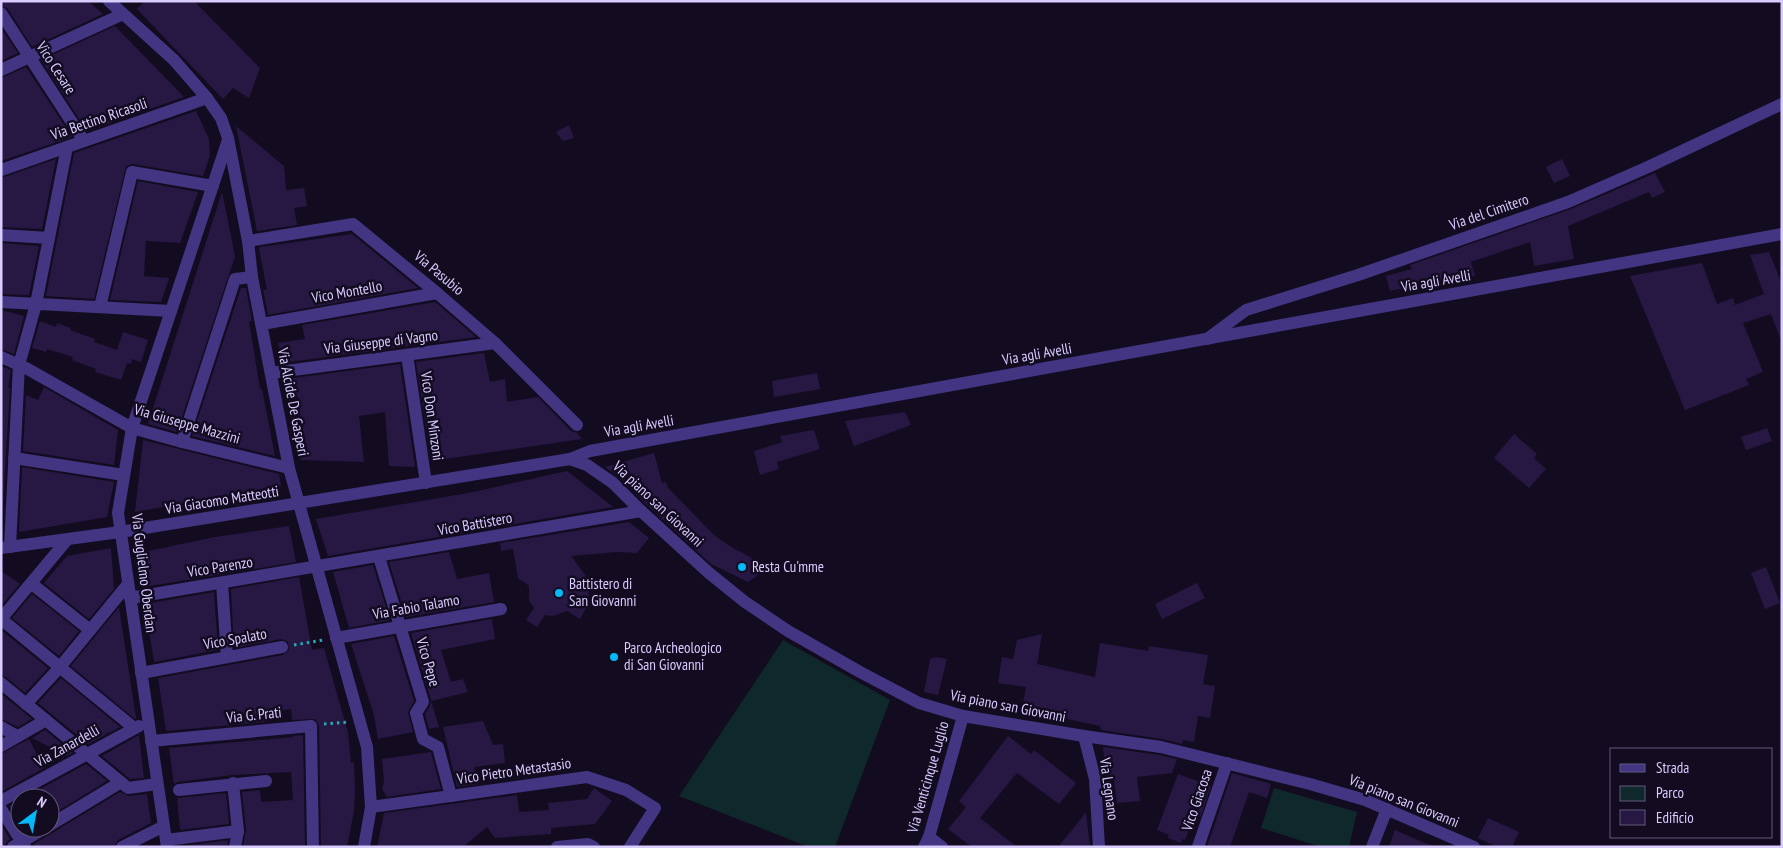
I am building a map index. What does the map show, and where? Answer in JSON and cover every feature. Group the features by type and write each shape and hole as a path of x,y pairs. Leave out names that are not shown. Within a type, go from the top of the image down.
{"street":[{"name":"Via Alcide De Gasperi","path":"110,1 174,60 207,98 221,118 228,138 288,468 366,747 371,807 364,847"},
{"name":"Vico Cesare","path":"1,14 84,141"},
{"path":"1,70 123,14"},
{"name":"Via Bettino Ricasoli","path":"1,170 207,98"},
{"name":"Via del Cimitero","path":"1205,340 1246,310 1358,275 1568,202 1782,104"},
{"name":"Via Guglielmo Oberdan","path":"166,844 118,513 132,428 228,138"},
{"path":"6,548 14,458 19,365 36,304 67,147"},
{"path":"100,307 132,172 213,186"},
{"name":"Via Pasubio","path":"248,242 353,224 495,343 577,425"},
{"name":"Via agli Avelli","path":"298,504 570,459 590,451 1782,234"},
{"path":"1,235 49,238"},
{"path":"182,442 235,279 252,277"},
{"name":"Vico Montello","path":"262,324 437,293"},
{"path":"1,302 171,311"},
{"name":"Via Giuseppe di Vagno","path":"270,373 495,343"},
{"name":"Vico Don Minzoni","path":"407,355 426,483"},
{"name":"Via Giuseppe Mazzini","path":"1,358 19,365 132,428 288,468"},
{"path":"14,458 124,475"},
{"name":"Via piano san Giovanni","path":"570,459 587,465 613,483 641,512 730,590 788,631 860,672 920,703 963,716 1161,747 1310,784 1365,800 1474,847"},
{"name":"Via Giacomo Matteotti","path":"6,548 298,504"},
{"name":"Vico Battistero","path":"315,568 641,512"},
{"path":"67,540 1,619 134,728"},
{"name":"Vico Pepe","path":"379,557 423,702 416,713 423,739 438,747 451,796"},
{"name":"Vico Parenzo","path":"130,598 315,568"},
{"path":"222,583 227,657"},
{"path":"32,584 90,630"},
{"path":"26,704 60,667 128,584"},
{"name":"Via Fabio Talamo","path":"336,638 501,609"},
{"name":"Vico Spalato","path":"141,673 282,647"},
{"path":"1,683 128,788 157,784"},
{"name":"Via Venticinque Luglio","path":"927,842 963,716"},
{"path":"1,746 46,720"},
{"name":"Via Zanardelli","path":"1,801 148,721"},
{"path":"311,726 313,847"},
{"name":"Via G. Prati","path":"151,741 311,726"},
{"path":"1,727 18,736"},
{"name":"Via Legnano","path":"1084,736 1095,778 1098,845"},
{"name":"Vico Giacosa","path":"1198,847 1227,763"},
{"name":"Vico Pietro Metastasio","path":"371,807 587,777 626,790 655,808 630,847"},
{"path":"179,790 266,781"},
{"path":"60,819 121,782"},
{"path":"233,783 238,831 236,847"},
{"path":"1,809 20,845"},
{"path":"1372,847 1387,809"},
{"path":"122,847 164,826"},
{"path":"166,844 238,831"},
{"path":"927,842 942,847"},
{"path":"557,847 588,844 594,847"}],"path":[{"name":"Vico Spalato","path":"282,647 336,638"},
{"path":"311,726 359,721"}],"green space":[{"path":"783,640 890,700 835,847 809,847 679,796"},
{"path":"1274,788 1357,812 1349,847 1321,847 1261,828"}],"building":[{"path":"1,1 88,1 103,14 32,47 8,9 1,5"},
{"path":"145,1 194,1 260,68 249,98 233,88 223,99 137,9"},
{"path":"115,26 184,97 87,131 41,60"},
{"path":"1,28 18,53 1,61"},
{"path":"26,67 72,137 1,161 1,78"},
{"path":"196,111 209,139 210,155 203,176 133,164 126,166 94,299 46,296 74,153"},
{"path":"569,125 574,138 563,141 556,132"},
{"path":"236,126 284,166 286,190 304,188 307,206 294,208 297,225 257,231"},
{"path":"56,159 42,229 1,227 1,178"},
{"path":"1562,159 1570,176 1554,183 1546,167"},
{"path":"1655,173 1665,192 1652,198 1649,192 1568,226 1574,259 1534,266 1530,242 1471,262 1475,276 1390,291 1386,276 1412,269 1410,265 1571,209"},
{"path":"138,181 198,192 180,243 146,241 144,276 169,278 161,302 110,300"},
{"path":"222,192 235,256 177,432 148,424"},
{"path":"352,234 418,288 268,315 263,289 267,290 260,247"},
{"path":"1,243 39,246 29,295 1,294"},
{"path":"1769,252 1782,284 1782,337 1780,338 1771,314 1743,323 1763,372 1746,379 1749,385 1685,410 1630,276 1702,263 1717,304 1733,298 1735,305 1764,294 1750,255"},
{"path":"241,288 246,288 252,321 249,321 260,389 262,389 275,456 192,436"},
{"path":"435,302 476,337 282,363 278,343 305,339 302,325"},
{"path":"1,310 24,316 14,354 1,349"},
{"path":"40,321 56,327 57,323 71,328 70,330 95,339 94,342 117,350 123,332 148,340 141,362 132,359 131,364 127,363 121,380 95,372 96,369 72,360 73,357 47,349 46,352 32,348"},
{"path":"484,353 490,382 505,379 507,402 538,397 571,431 577,433 582,439 431,461 416,362"},
{"path":"400,364 415,467 389,466 385,412 359,416 364,462 301,460 297,430 302,430 298,397 289,398 286,379"},
{"path":"1,366 11,370 8,387 10,388 1,535"},
{"path":"817,373 820,389 774,397 772,381"},
{"path":"44,387 118,430 114,465 23,451 26,395 38,400"},
{"path":"905,412 911,425 854,446 845,421"},
{"path":"1767,428 1772,441 1746,450 1741,437"},
{"path":"814,430 820,449 777,462 779,469 760,475 754,451 782,442 780,436"},
{"path":"1514,434 1537,454 1534,458 1546,469 1529,488 1494,458"},
{"path":"143,440 279,474 281,486 250,491 251,502 237,505 236,494 135,512"},
{"path":"654,453 662,483 666,482 668,488 715,536 768,568 748,582 711,564 619,477 605,467"},
{"path":"22,467 114,482 107,517 19,532"},
{"path":"567,471 613,507 328,556 316,519 474,492"},
{"path":"629,522 649,538 637,553 618,552 571,556 588,579 589,603 580,619 567,611 553,616 545,615 537,627 526,620 534,608 529,601 529,586 518,578 513,549 501,551 500,543"},
{"path":"289,526 296,562 144,587 139,553 215,537"},
{"path":"111,548 114,589 89,619 44,583 67,556"},
{"path":"449,552 457,579 489,573 494,602 406,617 389,562"},
{"path":"373,565 390,620 349,628 333,572"},
{"path":"1766,567 1780,603 1765,609 1751,573"},
{"path":"1,571 20,584 1,606"},
{"path":"299,577 312,650 324,648 348,733 351,763 354,762 354,811 347,847 321,847 319,726 315,719 292,720 291,709 264,713 265,722 166,731 158,678 283,655 289,650 288,642 281,639 234,648 231,589"},
{"path":"1197,583 1205,598 1162,619 1155,604"},
{"path":"214,592 218,650 154,662 145,604"},
{"path":"32,594 79,631 59,656 12,618"},
{"path":"119,607 136,718 135,719 71,666"},
{"path":"492,619 495,639 441,650 451,682 463,679 468,692 431,701 439,727 429,729 425,714 431,700 411,633"},
{"path":"1,630 48,668 25,693 1,675"},
{"path":"1042,634 1037,664 1095,677 1100,643 1148,651 1149,646 1208,655 1203,684 1215,686 1210,718 1198,716 1194,742 1183,740 1182,744 1162,739 1101,730 1100,726 1044,714 1044,712 1022,709 1026,687 998,683 1002,657 1013,659 1017,640"},
{"path":"394,636 414,701 408,712 413,732 378,739 374,715 351,644"},
{"path":"937,657 947,659 938,695 924,692 930,659"},
{"path":"61,678 120,727 88,744 38,703"},
{"path":"1,694 32,719 18,727 1,719"},
{"path":"483,721 493,745 503,744 505,763 474,767 479,784 457,787 443,727"},
{"path":"45,730 73,753 67,756 32,738"},
{"path":"139,735 144,778 130,779 102,756"},
{"path":"303,735 305,847 243,847 246,830 242,792 260,790 261,802 293,800 291,772 232,775 174,784 169,748"},
{"path":"1008,736 1031,754 1034,750 1076,783 1059,804 1017,773 980,818 1017,847 972,847 948,829 966,807 959,801"},
{"path":"29,739 44,768 1,792 1,754"},
{"path":"1103,747 1177,759 1172,773 1137,777 1140,801 1117,803 1114,779 1106,778"},
{"path":"431,752 441,789 387,797 382,789 384,782 382,759"},
{"path":"86,764 107,781 60,810 60,788 42,788"},
{"path":"1232,773 1271,784 1267,798 1249,792 1230,847 1207,847"},
{"path":"1178,774 1211,786 1200,818 1198,807 1185,840 1182,839 1181,843 1168,838 1169,835 1157,830"},
{"path":"594,788 612,801 595,824 551,828 551,834 495,838 487,827 463,847 377,847 384,813 517,795 519,812 549,810 548,803 587,799"},
{"path":"120,792 129,796 147,794 151,823 118,840 114,847 36,847 34,844 44,838 60,838 60,828"},
{"path":"226,793 229,824 180,830 177,798"},
{"path":"1086,812 1090,847 1058,847 1077,824"},
{"path":"1488,818 1519,832 1512,847 1497,847 1478,838"},
{"path":"1,825 10,839 3,847 1,847"},
{"path":"1395,830 1434,847 1389,847"},
{"path":"228,840 227,847 184,846"}],"place":[{"name":"Resta Cu'mme","path":"742,567"},
{"name":"Battistero di San Giovanni","path":"559,593"},
{"name":"Parco Archeologico di San Giovanni","path":"614,657"}]}
